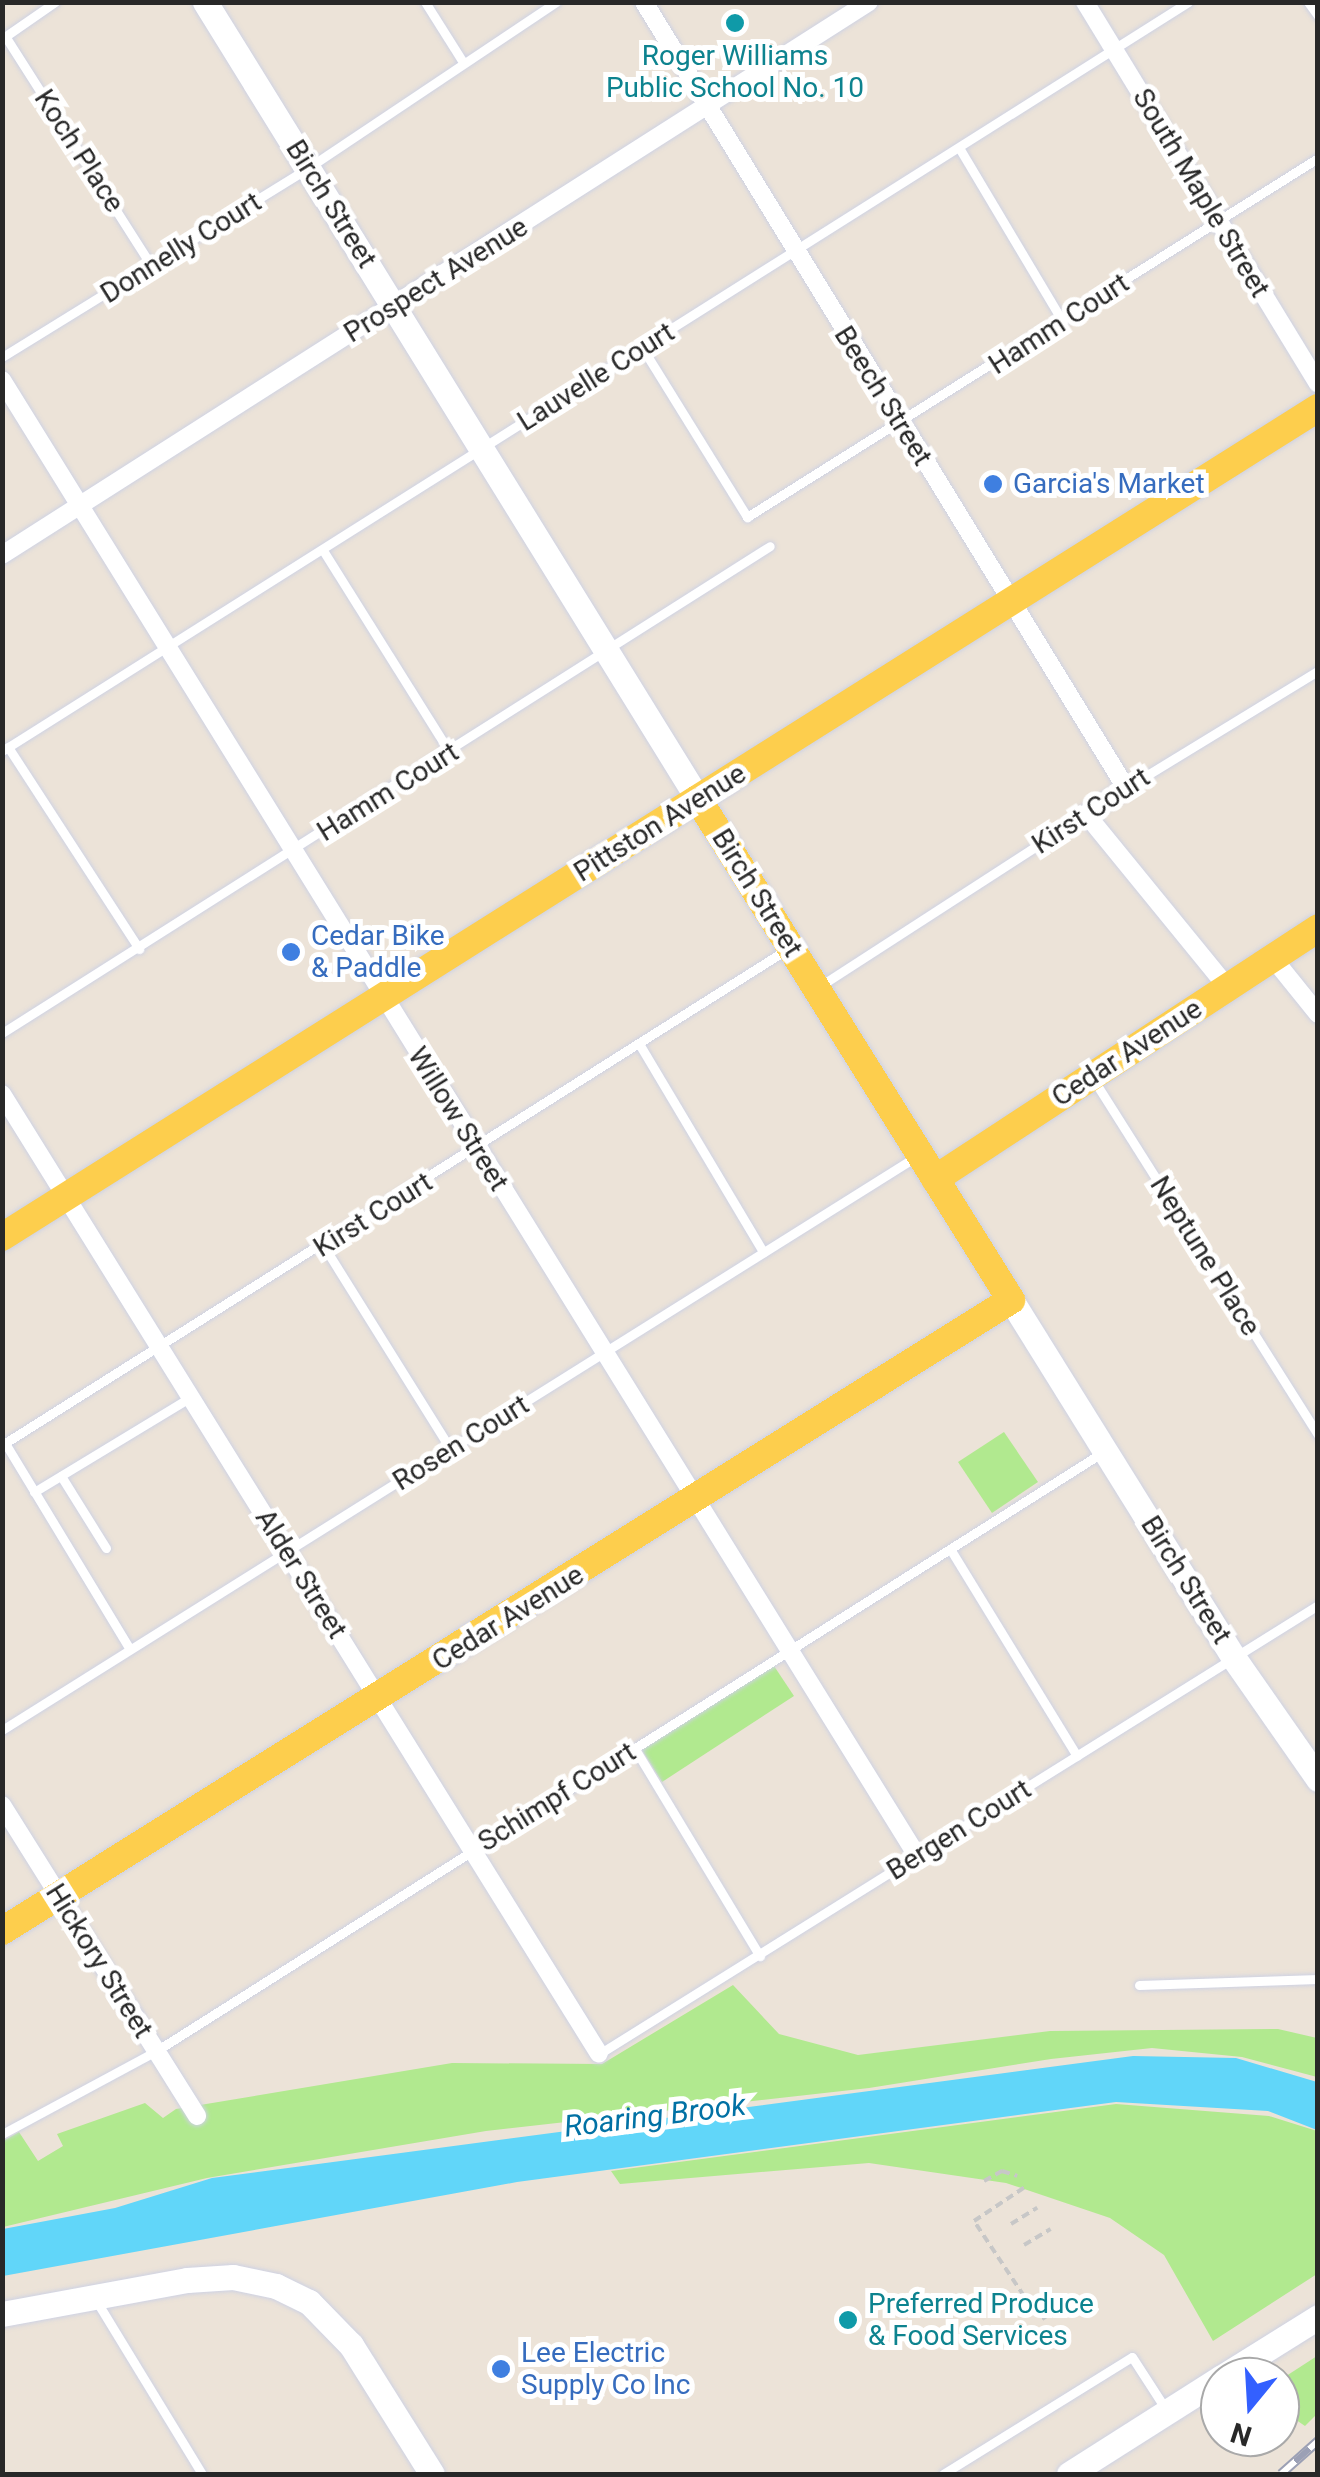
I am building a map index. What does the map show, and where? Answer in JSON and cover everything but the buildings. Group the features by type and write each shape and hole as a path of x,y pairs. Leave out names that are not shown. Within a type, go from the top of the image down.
{"main road":[{"name":"Pittston Avenue","path":"2,1237 1318,408"},
{"name":"Birch Street","path":"698,799 1011,1300"},
{"name":"Cedar Avenue","path":"935,1178 1318,928"},
{"name":"Cedar Avenue","path":"2,1931 1011,1300"}],"street":[{"name":"Birch Street","path":"205,2 698,799"},
{"name":"Beech Street","path":"644,2 794,253 1126,788"},
{"name":"Prospect Avenue","path":"2,556 869,2"},
{"name":"South Maple Street","path":"1084,2 1318,383"},
{"name":"Willow Street","path":"2,380 916,1856"},
{"name":"Kirst Court","path":"1086,814 1126,788"},
{"path":"1086,814 1227,987"},
{"path":"1272,957 1318,1014"},
{"name":"Alder Street","path":"2,1094 599,2054"},
{"name":"Birch Street","path":"1011,1300 1234,1657 1318,1779"},
{"name":"Hickory Street","path":"2,1805 196,2116"},
{"path":"2,2314 210,2278 276,2286 330,2320 432,2474"},
{"path":"1254,2357 1318,2316"},
{"path":"1069,2474 1200,2391"}],"lane":[{"path":"4,37 55,2"},
{"path":"425,2 463,62"},
{"name":"Donnelly Court","path":"2,358 308,168 556,2"},
{"name":"Lauvelle Court","path":"5,749 961,152 1188,2"},
{"path":"1308,2 1318,16"},
{"name":"Koch Place","path":"4,37 152,267"},
{"path":"961,152 1063,322"},
{"name":"Hamm Court","path":"643,348 747,517 901,425 1318,158"},
{"name":"Hamm Court","path":"2,1032 607,654 770,546"},
{"path":"324,552 450,753"},
{"name":"Kirst Court","path":"1126,788 1318,670"},
{"path":"5,749 139,949"},
{"name":"Kirst Court","path":"816,988 1086,814"},
{"name":"Kirst Court","path":"4,1444 478,1151 790,948"},
{"path":"641,1047 763,1252"},
{"name":"Neptune Place","path":"1092,1077 1318,1435"},
{"name":"Rosen Court","path":"2,1730 920,1154"},
{"path":"323,1245 451,1450"},
{"path":"34,1492 191,1397"},
{"path":"4,1444 130,1649"},
{"name":"Schimpf Court","path":"2,2134 156,2052 952,1552 1106,1451"},
{"path":"61,1476 106,1548"},
{"path":"952,1552 1077,1756"},
{"name":"Bergen Court","path":"599,2054 1318,1604"},
{"path":"635,1748 760,1956"},
{"path":"1139,1985 1318,1980"},
{"path":"94,2296 202,2474"},
{"path":"943,2474 1132,2356 1167,2412"}],"path":[{"path":"984,2181 1002,2171 1017,2176"},
{"path":"1024,2187 974,2221 1024,2296"},
{"path":"1011,2224 1037,2208"},
{"path":"1024,2245 1051,2229"},
{"path":"1042,2319 1062,2306"}],"green space":[{"path":"1004,1432 1038,1482 992,1513 958,1462"},
{"path":"774,1666 794,1696 662,1782 642,1750"},
{"path":"733,1985 779,2034 858,2055 1050,2031 1278,2029 1317,2038 1317,2077 1242,2057 1152,2048 1051,2059 869,2088 486,2131 207,2178 3,2227 3,2141 19,2132 38,2161 63,2146 57,2134 145,2103 163,2118 176,2109 452,2063 602,2064"},
{"path":"1116,2104 1269,2116 1317,2131 1317,2274 1213,2341 1164,2255 1110,2218 1006,2183 869,2163 620,2184 611,2171"},
{"path":"1317,2356 1317,2414 1305,2426 1300,2423 1300,2367"}],"water":[{"path":"1133,2056 1236,2058 1317,2082 1317,2130 1268,2111 1116,2102 517,2182 3,2276 3,2229 115,2208 212,2178"}],"railway":[{"path":"1281,2474 1318,2441"}],"place":[{"name":"Roger Williams Public School No. 10","path":"735,23"},
{"name":"Garcia's Market","path":"993,484"},
{"name":"Cedar Bike & Paddle","path":"291,952"},
{"name":"Preferred Produce & Food Services","path":"848,2320"},
{"name":"Lee Electric Supply Co Inc","path":"501,2369"}],"water label":[{"name":"Roaring Brook","path":"655,2116"}]}
